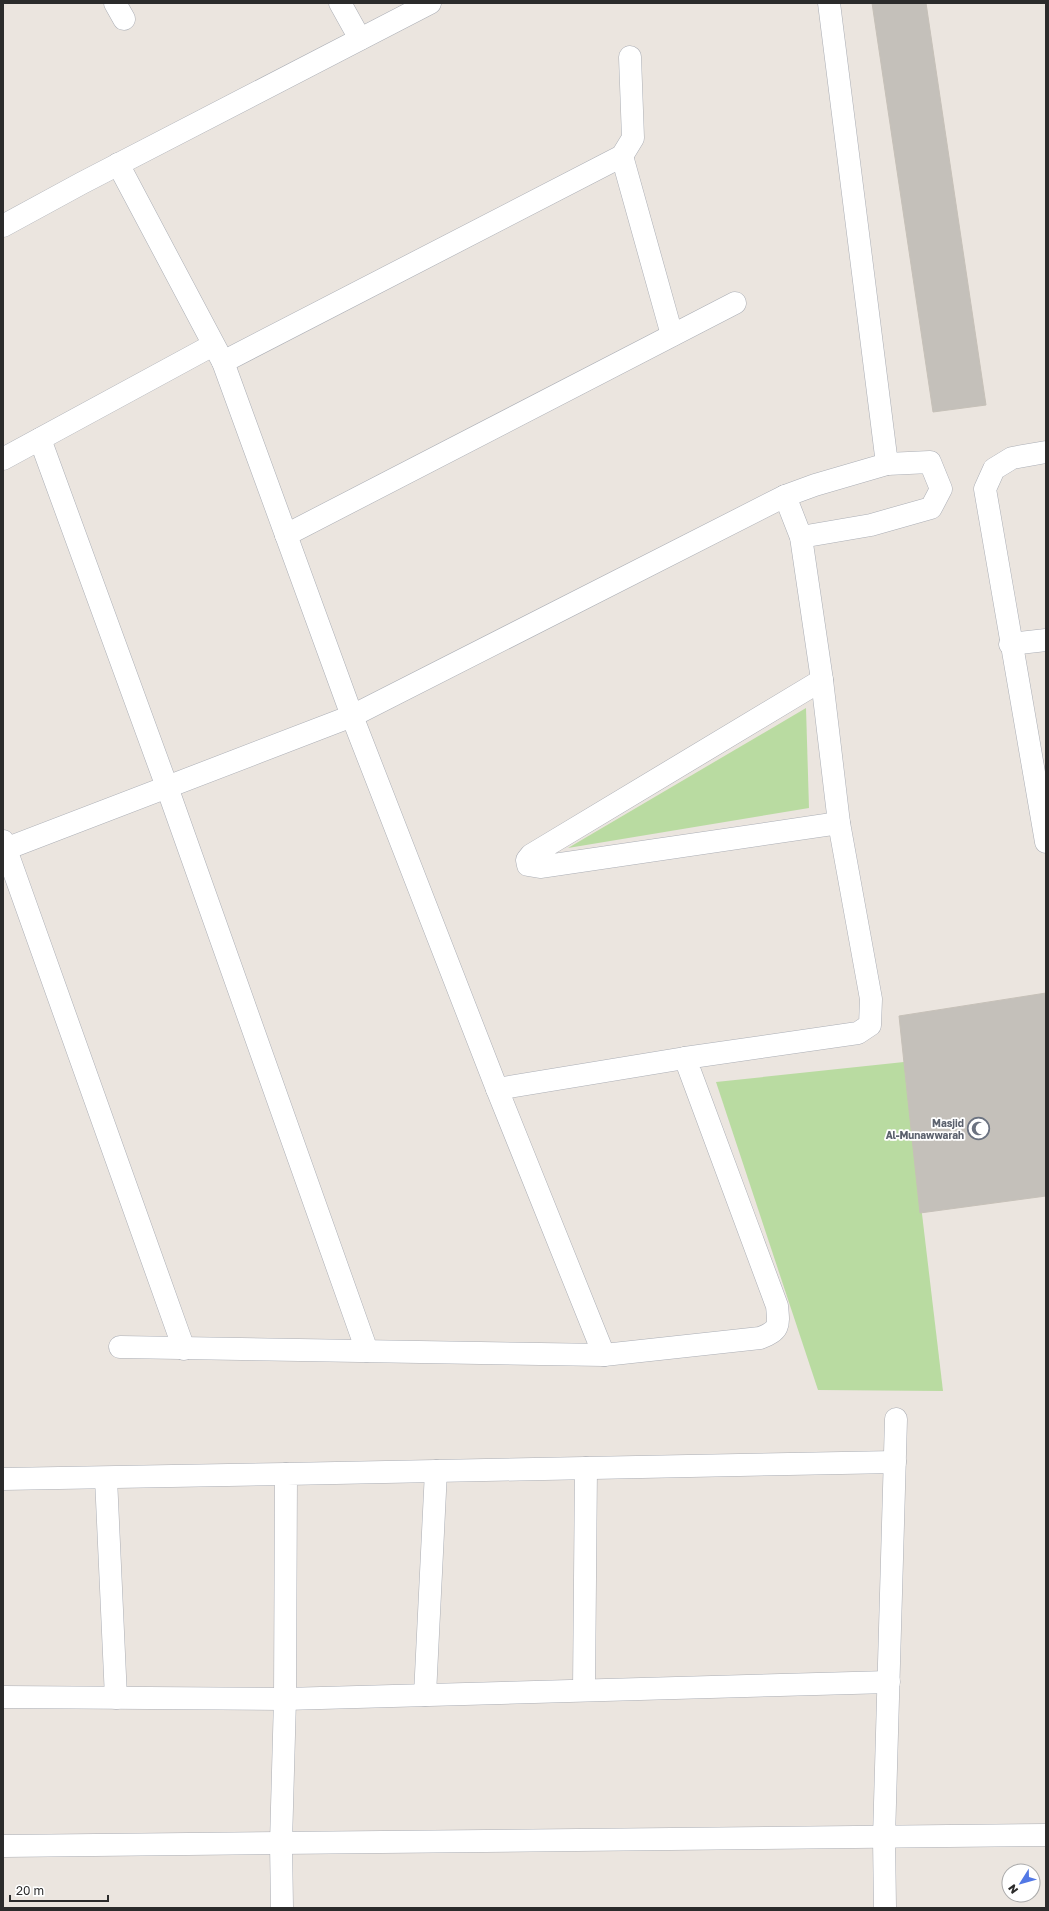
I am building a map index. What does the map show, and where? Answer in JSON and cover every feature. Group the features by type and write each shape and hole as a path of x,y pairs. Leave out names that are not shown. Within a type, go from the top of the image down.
{"street":[{"path":"340,3 360,39"},
{"path":"3,226 118,164 430,3"},
{"path":"829,3 887,464"},
{"path":"3,459 40,439 622,156 633,138 630,57"},
{"path":"622,156 672,335"},
{"path":"118,164 218,353 352,716 497,1089 604,1355"},
{"path":"286,535 735,303"},
{"path":"40,439 167,787 367,1351"},
{"path":"1046,452 1012,458 994,468 984,489 1010,644 1043,809 1046,842"},
{"path":"184,1348 4,847 167,787 352,716 785,496 815,485 887,464 930,462 941,489 931,508 870,525 801,537"},
{"path":"497,1089 685,1058 858,1033 870,1025 871,999 839,823 822,680 801,537 785,496"},
{"path":"1010,644 1046,640"},
{"path":"822,680 531,855 528,860 528,865 540,867 839,823"},
{"path":"120,1348 604,1355 760,1338 774,1332 779,1323 777,1306 685,1058"},
{"path":"885,1908 884,1838 896,1419"},
{"path":"3,1479 895,1462"},
{"path":"584,1690 586,1468"},
{"path":"425,1695 436,1471"},
{"path":"282,1908 281,1843 285,1699 286,1474"},
{"path":"106,1478 116,1698"},
{"path":"3,1697 285,1699 889,1682"},
{"path":"3,1846 884,1838 1046,1835"}],"green space":[{"path":"806,708 809,808 568,848"},
{"path":"904,1062 943,1391 818,1390 716,1082"}],"building":[{"path":"872,3 926,3 986,405 933,412"},
{"name":"Masjid Al-Munawwarah","path":"1046,993 1046,1196 920,1213 899,1016"}],"place":[{"name":"Masjid Al-Munawwarah","path":"979,1129"}]}
